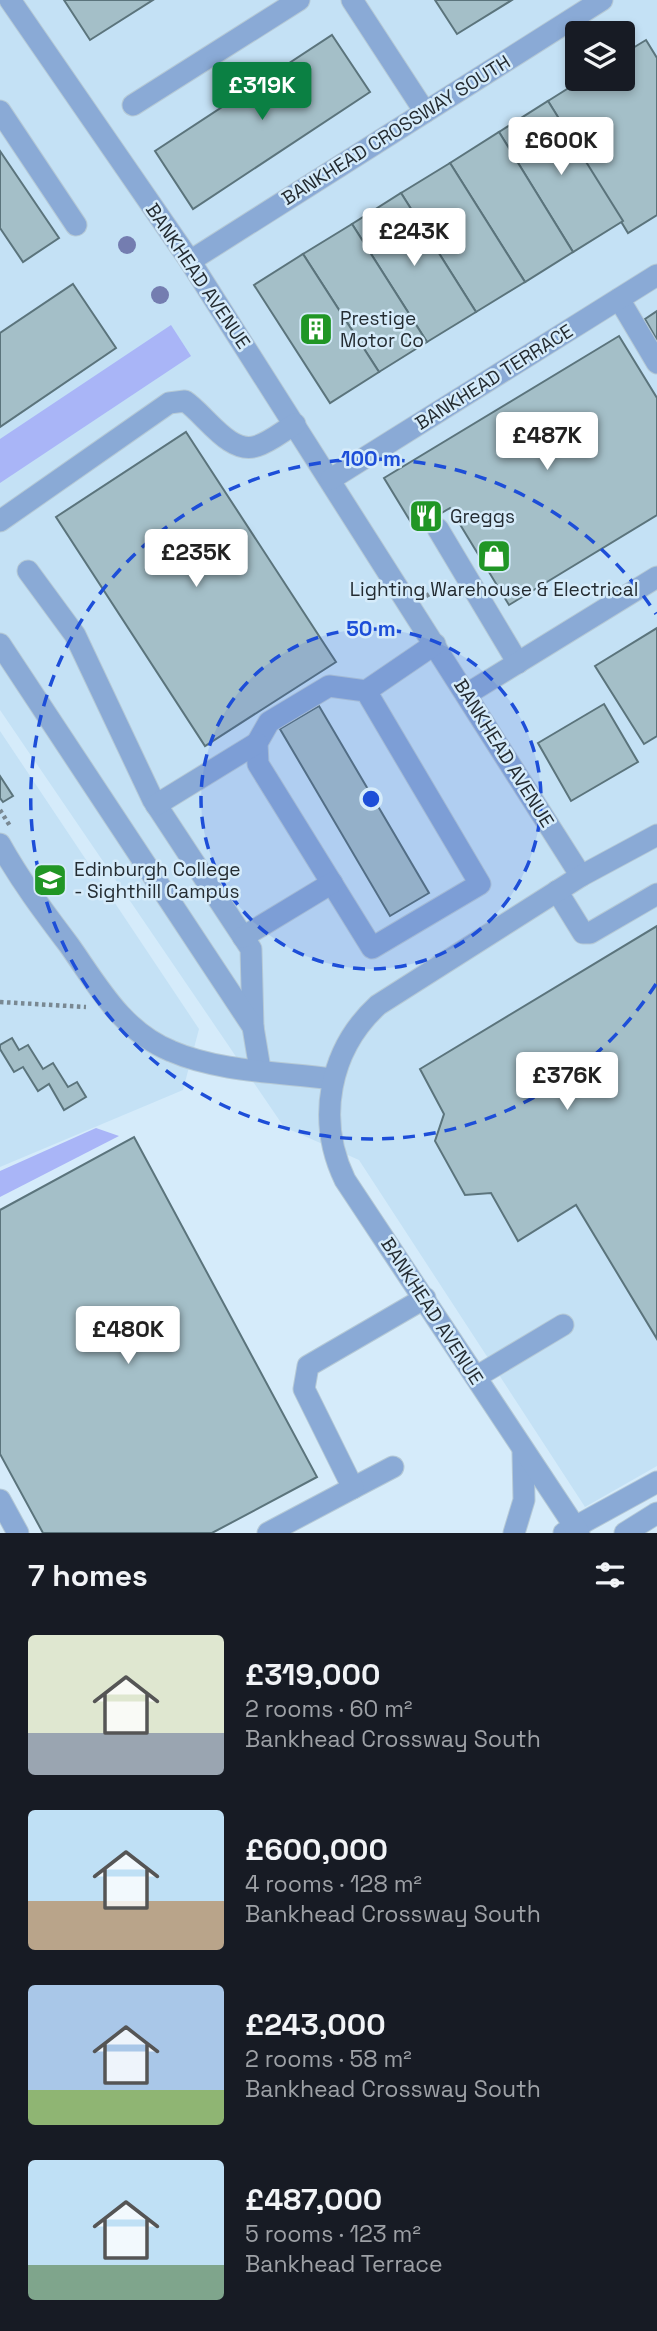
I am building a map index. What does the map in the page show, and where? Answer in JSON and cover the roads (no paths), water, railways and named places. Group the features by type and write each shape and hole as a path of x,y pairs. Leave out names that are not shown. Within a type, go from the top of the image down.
{"street":[{"name":"BANKHEAD AVENUE","path":"10,0 190,261 331,478 581,876 378,1005 353,1032 333,1079 329,1121 337,1164 573,1531"},
{"path":"133,105 299,0"},
{"path":"352,0 425,111"},
{"name":"BANKHEAD CROSSWAY SOUTH","path":"190,261 603,0"},
{"path":"0,111 76,225"},
{"name":"BANKHEAD TERRACE","path":"331,478 657,275"},
{"path":"620,299 657,363"},
{"path":"0,521 169,403 185,401 234,446 246,449 257,446 295,424"},
{"path":"438,529 518,663"},
{"path":"29,571 75,635 156,804 251,949 253,1027 260,1069"},
{"path":"467,694 657,578"},
{"path":"0,644 253,1027"},
{"path":"156,804 257,744 269,722 329,686 366,691 435,644"},
{"path":"257,744 258,764 372,948 480,884 366,691"},
{"path":"581,876 657,835"},
{"path":"0,844 25,886 121,1017 146,1037 170,1051 232,1068 333,1079"},
{"path":"243,937 332,883"},
{"path":"556,891 583,933 590,933 657,894"},
{"path":"352,1488 304,1389 308,1366 425,1298"},
{"path":"476,1377 563,1325"},
{"path":"514,1533 524,1500 523,1450"},
{"path":"268,1533 393,1467"},
{"path":"573,1531 657,1482"},
{"path":"0,1500 18,1533"},
{"path":"625,1533 657,1513"}],"place":[{"name":"Prestige Motor Co","path":"316,329"},
{"name":"Greggs","path":"426,516"},
{"name":"Lighting Warehouse & Electrical","path":"494,556"},
{"name":"Edinburgh College - Sighthill Campus","path":"50,880"}]}
